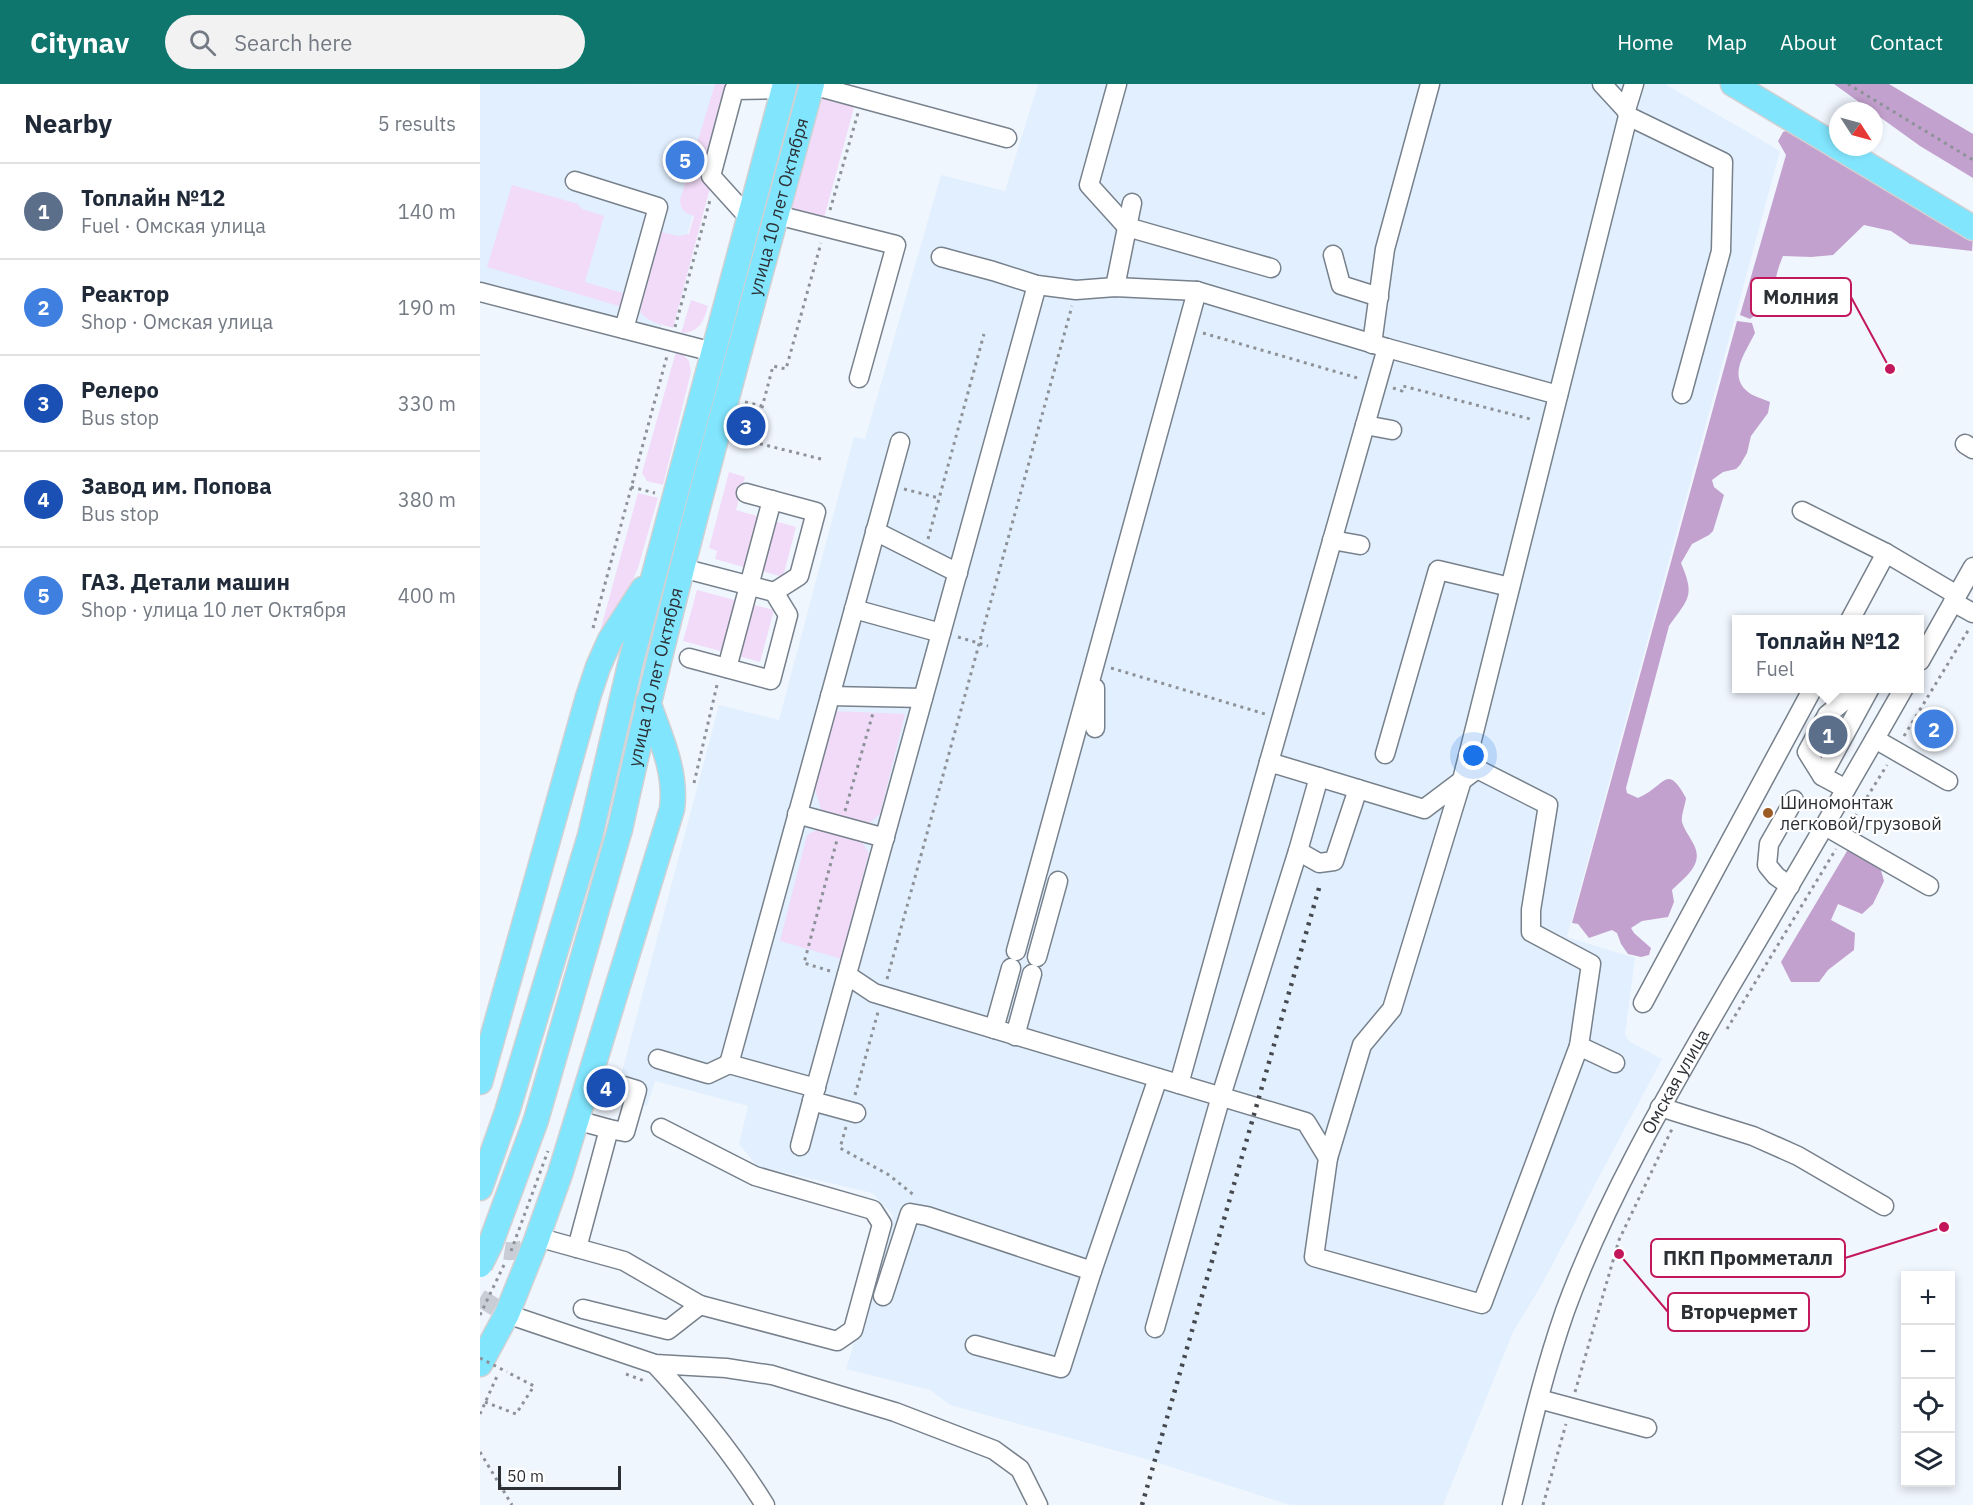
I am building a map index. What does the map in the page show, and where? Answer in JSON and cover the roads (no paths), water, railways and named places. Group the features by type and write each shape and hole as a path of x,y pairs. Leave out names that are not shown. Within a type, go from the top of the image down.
{"main road":[{"name":"улица 10 лет Октября","path":"480,1265 490,1245 536,1120 620,829 648,701 682,568 812,84"},
{"path":"1733,84 1829,142"},
{"name":"улица 10 лет Октября","path":"480,1188 507,1112 590,836 630,664 784,86"},
{"path":"1853,156 1973,228"},
{"path":"480,1082 598,667 610,640 655,569"},
{"path":"598,667 609,657 619,658 630,664"},
{"path":"480,1364 507,1314 537,1237 576,1120 672,809 673,776 648,701"}],"street":[{"path":"812,84 863,91 1007,138"},
{"path":"1117,84 1089,185 1127,227 1271,268"},
{"path":"1179,1084 1365,425 1379,346 1378,297 1385,249 1430,84"},
{"path":"1602,84 1627,113 1723,162 1721,251 1682,394"},
{"path":"1269,762 1424,809 1462,780 1478,769 1548,805 1531,910 1531,932 1591,964 1579,1046 1482,1304 1314,1257 1328,1158 1362,1045 1392,1009 1462,780 1634,84"},
{"path":"749,218 711,176 734,90 784,86"},
{"path":"575,181 658,207 624,329"},
{"path":"1115,286 1132,203"},
{"path":"777,215 825,227 897,237 859,378"},
{"path":"1333,255 1341,285 1378,297"},
{"path":"940,257 1037,285 1076,290 1115,286 1197,291 1379,346 1558,395"},
{"path":"800,1146 814,1094 839,973 885,838 1037,285"},
{"path":"994,1029 1197,291"},
{"path":"480,292 713,352"},
{"path":"1365,425 1392,430"},
{"path":"729,1064 900,442"},
{"path":"746,493 816,512 799,576 774,592"},
{"path":"727,668 772,500"},
{"path":"1802,511 1886,553 1955,598 1973,613"},
{"path":"875,531 958,573"},
{"path":"1332,540 1360,545"},
{"path":"1853,615 1886,553"},
{"path":"1924,654 1973,567"},
{"path":"682,568 774,592 788,615 771,680 689,658"},
{"path":"1385,754 1438,570 1510,587"},
{"path":"854,609 941,633"},
{"path":"1095,663 1095,728"},
{"path":"1643,1003 1810,693"},
{"path":"1846,789 1822,776 1807,752 1827,715 1854,693"},
{"path":"1822,776 1867,693"},
{"name":"Омская улица","path":"1515,1504 1539,1399 1566,1310 1604,1219 1660,1107 1826,826 1901,693"},
{"path":"830,696 923,698"},
{"path":"1875,739 1948,781"},
{"path":"1155,1328 1221,1096 1319,777"},
{"path":"1298,851 1319,862 1334,861 1358,789"},
{"path":"1790,886 1776,876 1767,865 1769,844 1794,800"},
{"path":"797,814 885,838"},
{"path":"1826,826 1929,886"},
{"path":"1015,1036 1058,881"},
{"path":"839,973 882,996 1306,1122 1328,1158"},
{"path":"1579,1046 1615,1064"},
{"path":"658,1059 708,1074 729,1064 814,1094 853,1112"},
{"path":"975,1345 1060,1368 1158,1078"},
{"path":"576,1120 625,1132 637,1090 624,1086"},
{"path":"1660,1107 1754,1136 1798,1156 1884,1206"},
{"path":"537,1237 624,1261 700,1305 837,1341 853,1330 882,1224 873,1210 793,1193 661,1128"},
{"path":"576,1248 609,1129"},
{"path":"883,1296 910,1213 938,1220 1092,1271"},
{"path":"583,1309 668,1330 700,1305"},
{"path":"507,1314 655,1364 726,1368 772,1375 895,1412 994,1450 1020,1469 1038,1505"},
{"path":"655,1364 690,1401 746,1474 765,1505"},
{"path":"1539,1399 1647,1428"}],"tunnel":[{"path":"480,1240 494,1248 507,1251 521,1250 535,1244"},
{"path":"480,1298 507,1314"}],"railway":[{"path":"1142,1505 1319,888"}],"place":[{"name":"ГАЗ. Детали машин","path":"685,160"},
{"name":"Молния","path":"1890,369"},
{"name":"Релеро","path":"746,426"},
{"name":"Реактор","path":"1934,729"},
{"name":"Топлайн №12","path":"1828,735"},
{"name":"Шиномонтаж легковой/грузовой","path":"1768,813"},
{"name":"Завод им. Попова","path":"606,1088"},
{"name":"ПКП Промметалл","path":"1944,1227"},
{"name":"Вторчермет","path":"1619,1254"}]}
